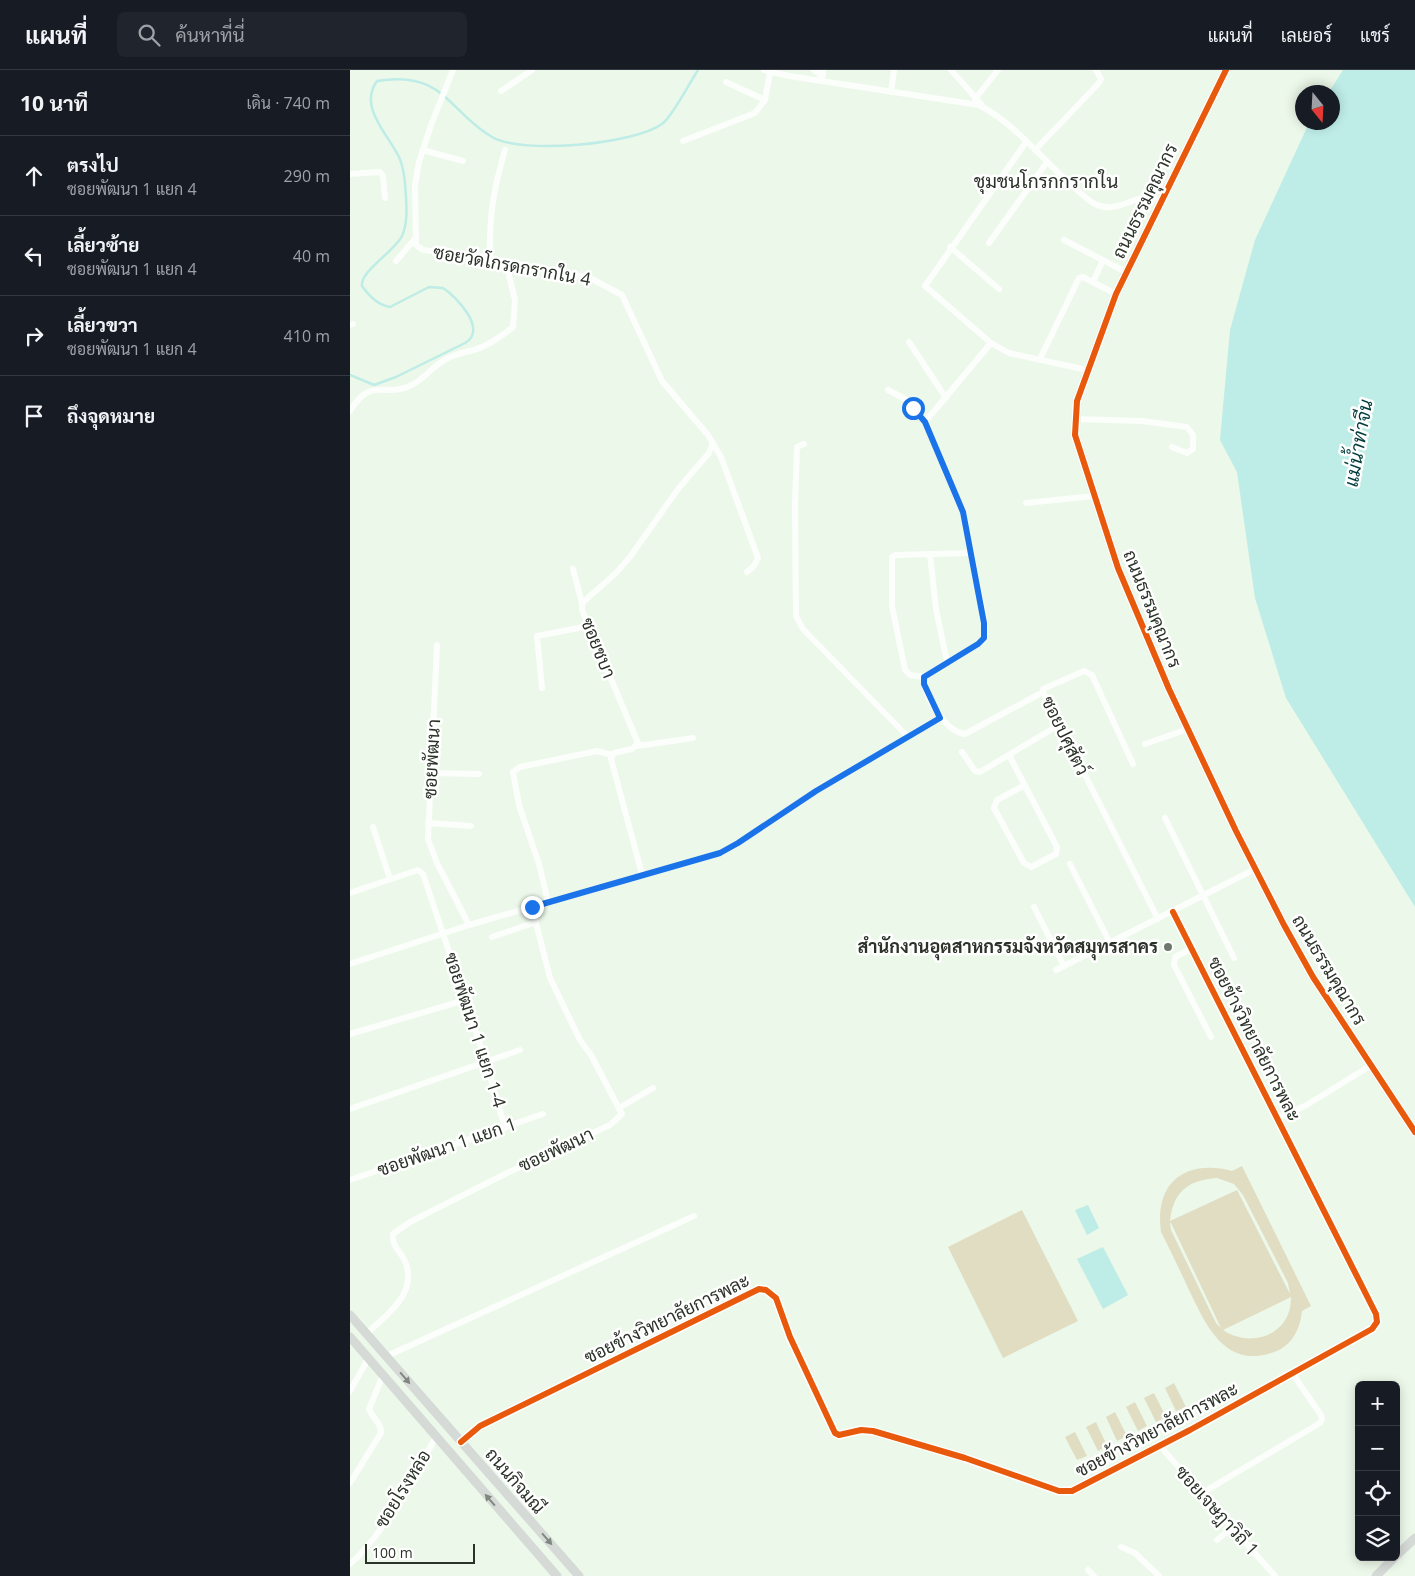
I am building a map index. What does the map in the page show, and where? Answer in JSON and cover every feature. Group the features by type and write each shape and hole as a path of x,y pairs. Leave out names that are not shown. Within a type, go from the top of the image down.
{"street":[{"name":"ซอยวัดโกรดกรากใน 4","path":"453,70 423,150 415,185 414,240 416,245 423,250 490,259 590,278 622,295 662,381 713,444 721,457 758,558 754,566 747,572"},
{"path":"500,91 532,70"},
{"path":"814,70 822,75"},
{"path":"891,92 894,70"},
{"path":"951,70 975,99 1001,118 1091,202 1102,207 1112,208 1148,196 1160,200"},
{"path":"975,99 998,70"},
{"path":"1034,150 1099,83 1101,79 1096,70"},
{"name":"ถนนธรรมคุณากร","path":"1226,70 1160,200 1116,294 1086,370 1077,400 1074,419 1075,435 1118,568 1188,729 1255,869 1313,977 1415,1132"},
{"path":"683,140 755,113 761,108 765,100 767,71 822,75 891,92 964,101 988,110"},
{"path":"726,82 765,100"},
{"path":"1026,142 950,247 925,286 991,343 1008,354 1040,359 1086,370"},
{"path":"423,150 463,161"},
{"path":"490,259 489,222 494,189 505,150"},
{"path":"989,243 1047,162"},
{"path":"350,174 380,172 383,176 385,198"},
{"path":"396,261 414,240"},
{"path":"1064,240 1126,272"},
{"path":"950,247 999,289"},
{"path":"1093,282 1103,260"},
{"path":"350,411 363,393 381,388 399,390 414,384 447,358 474,350 502,337 513,327 515,300 506,263"},
{"path":"1040,359 1078,278 1083,277 1116,294"},
{"path":"909,342 946,398"},
{"path":"925,422 991,343"},
{"path":"888,390 905,399 925,422 963,512 984,623 984,638 978,644 924,677 910,675 905,670 892,606 891,562 896,555 970,553"},
{"path":"1074,419 1142,421 1187,427 1193,434 1193,450 1187,453 1172,447"},
{"name":"ซอยชบา","path":"637,746 636,739 582,610 582,602 615,574 630,557 678,489 709,453 713,444"},
{"path":"804,444 797,447 795,504 796,616 803,629 907,736"},
{"path":"1026,503 1094,496"},
{"path":"930,554 936,609 947,662"},
{"path":"573,569 582,602"},
{"path":"542,688 537,636 589,626"},
{"name":"ซอยพัฒนา","path":"437,645 428,839 431,851 469,925"},
{"name":"ซอยปศุสัตว์","path":"1133,764 1092,675 1088,671 1046,686 1042,692 1158,919"},
{"path":"924,677 924,684 940,718 951,729 965,734 1042,692"},
{"path":"350,964 469,925 709,856 729,848 816,791 940,718"},
{"path":"962,752 975,771 980,772 1059,725"},
{"path":"1145,744 1188,729"},
{"path":"548,902 539,864 520,805 513,772 520,766 597,751 612,755 637,746 693,738"},
{"path":"612,755 642,874"},
{"path":"1009,756 1025,785 1058,851 1056,854 1031,867 1024,863 994,808 997,800 1025,785"},
{"path":"430,773 479,774"},
{"path":"1165,818 1202,897 1234,958"},
{"path":"428,823 471,826"},
{"path":"350,893 390,879 373,827"},
{"path":"1070,864 1110,943"},
{"path":"1056,970 1255,869"},
{"name":"ซอยพัฒนา 1 แยก 1-4","path":"390,879 418,870 423,874 486,1062 505,1128"},
{"path":"532,907 550,978 580,1040 591,1055 619,1108 653,1088"},
{"path":"1034,907 1064,966"},
{"name":"ซอยข้างวิทยาลัยการพละ","path":"461,1442 480,1426 759,1289 766,1290 776,1298 790,1337 835,1433 839,1435 861,1430 873,1430 965,1458 1065,1492 1082,1487 1160,1446 1372,1329 1378,1322 1376,1314 1173,912"},
{"path":"492,936 536,922"},
{"path":"1191,949 1175,957 1174,965 1211,1037"},
{"path":"350,1034 464,1000"},
{"path":"350,1109 520,1050"},
{"path":"1277,1118 1305,1106 1370,1066"},
{"name":"ซอยพัฒนา","path":"366,1334 391,1312 405,1296 408,1278 405,1260 394,1246 393,1234 410,1222 479,1187 610,1125 622,1114 619,1108"},
{"name":"ซอยพัฒนา 1 แยก 1","path":"350,1180 543,1114"},
{"path":"387,1356 694,1216"},
{"name":"ถนนกิจมณี","path":"350,1315 579,1576"},
{"name":"ถนนกิจมณี","path":"350,1337 557,1576"},
{"path":"350,1391 368,1358"},
{"path":"1202,1493 1320,1423 1321,1415 1292,1373"},
{"path":"350,1483 381,1432 380,1425 372,1418 368,1409 383,1375"},
{"name":"ซอยโรงหล่อ","path":"350,1564 361,1555 406,1491 436,1437"},
{"name":"ซอยเจษฎาวิถี 1","path":"1160,1446 1275,1576"},
{"path":"1218,1540 1232,1528"},
{"path":"1400,1553 1415,1538"},
{"path":"1121,1547 1135,1553 1159,1576"},
{"path":"1376,1576 1392,1561"},
{"path":"1088,1570 1094,1576"}],"shaded area":[{"path":"1242,1166 1311,1306 1302,1311 1297,1330 1286,1346 1274,1352 1257,1356 1242,1355 1230,1350 1210,1330 1161,1232 1160,1215 1163,1200 1168,1188 1177,1178 1187,1172 1201,1168 1232,1171","holes":["1217,1178 1234,1184 1243,1195 1288,1283 1290,1294 1237,1190 1170,1221 1175,1202 1184,1189 1198,1181","1170,1223 1221,1328 1216,1323 1171,1230","1291,1297 1290,1310 1285,1321 1268,1335 1246,1338 1234,1336 1223,1330"]},
{"path":"1022,1210 1078,1321 1003,1358 948,1247"},
{"path":"1174,1383 1186,1407 1176,1411 1165,1388"},
{"path":"1154,1393 1166,1417 1156,1422 1144,1398"},
{"path":"1135,1402 1147,1426 1138,1431 1126,1407"},
{"path":"1115,1412 1127,1436 1117,1441 1106,1417"},
{"path":"1096,1422 1107,1446 1098,1451 1086,1427"},
{"path":"1075,1432 1087,1456 1077,1460 1065,1437"}],"water":[{"name":"แม่น้ำท่าจีน","path":"1343,70 1415,70 1415,907 1286,698 1255,598 1237,472 1220,440 1230,330 1255,240 1306,130 1340,130 1340,85 1333,85"},
{"path":"1088,1205 1099,1228 1087,1235 1075,1210"},
{"path":"1103,1247 1128,1295 1103,1309 1077,1259"}],"waterway":[{"path":"350,375 374,385 396,377 465,343 471,337 473,330 468,314 456,299 443,288 429,287 390,307 374,300 362,286 366,274 402,236 406,217 405,183 401,163 377,120 371,101 372,91 377,81 400,79 432,87 477,127 492,137 507,142 552,146 604,142 648,131 662,124 676,107 698,70"}],"cycle path":[{"path":"1226,70 1116,294 1077,401 1075,435 1118,568 1169,689 1236,831 1313,977 1415,1132"},
{"path":"461,1442 480,1426 759,1289 766,1290 776,1298 790,1337 835,1433 839,1435 861,1430 873,1431 965,1458 1059,1491 1072,1491 1190,1430 1372,1329 1377,1322 1376,1314 1173,912"}],"place":[{"name":"สำนักงานอุตสาหกรรมจังหวัดสมุทรสาคร","path":"1168,947"}],"district":[{"name":"ชุมชนโกรกกรากใน","path":"1046,181"}],"route":[{"path":"532,907 720,853 816,791 940,718 924,684 924,677 935,668 978,644 984,638 984,623 963,512 925,422 913,408"}]}
